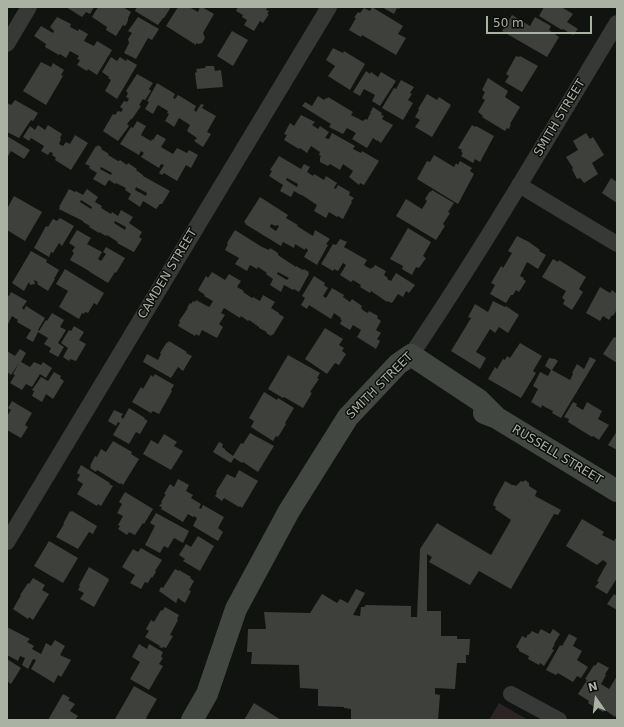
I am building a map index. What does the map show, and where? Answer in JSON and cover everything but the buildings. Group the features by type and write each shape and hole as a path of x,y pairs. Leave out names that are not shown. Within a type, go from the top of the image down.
{"street":[{"path":"7,44 29,7"},
{"name":"CAMDEN STREET","path":"7,542 329,7"},
{"name":"SMITH STREET","path":"192,720 207,694 236,609 289,511 348,417 404,360 435,320 617,23"},
{"path":"519,185 617,244"},
{"name":"RUSSELL STREET","path":"404,360 476,411 497,418 617,491"},
{"path":"511,694 559,720"}],"shaded area":[{"path":"499,703 528,720 489,720"}]}
